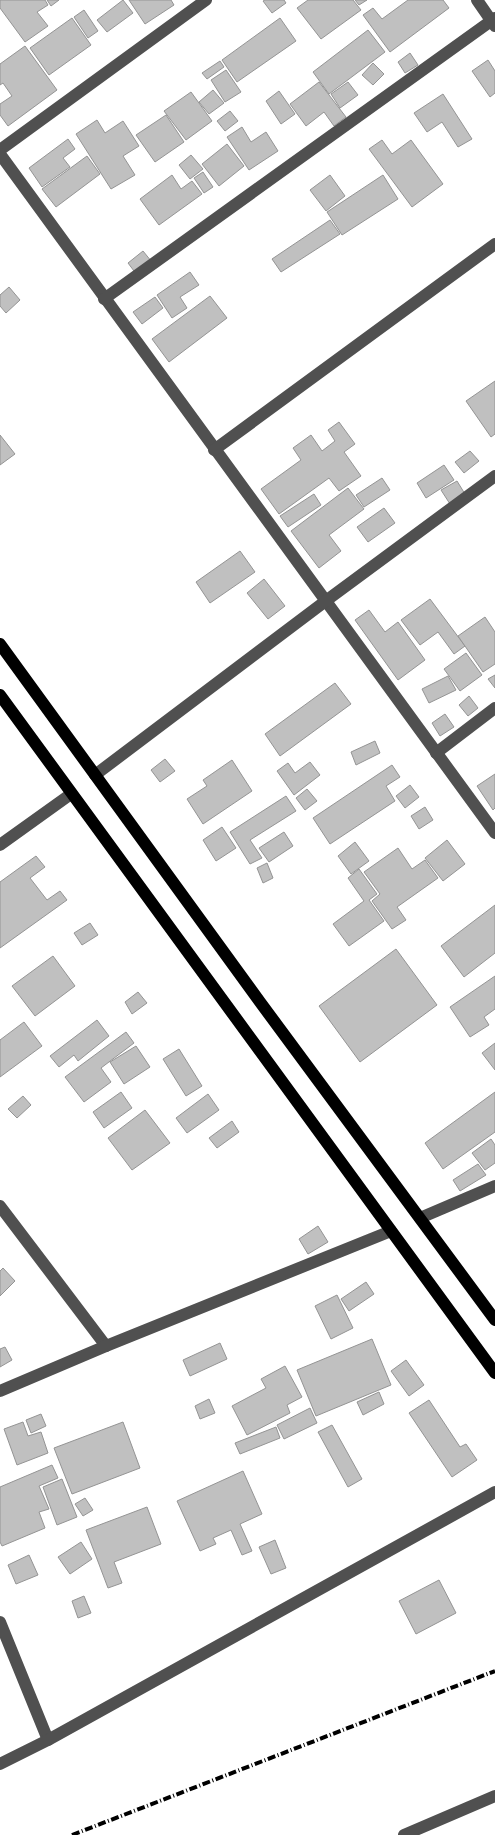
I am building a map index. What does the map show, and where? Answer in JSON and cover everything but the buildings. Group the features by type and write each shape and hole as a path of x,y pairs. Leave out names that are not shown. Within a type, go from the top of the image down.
{"main road":[{"path":"0,644 260,1002 495,1320"},
{"path":"0,695 495,1373"}],"street":[{"path":"0,150 206,0"},
{"path":"104,299 494,22 477,0"},
{"path":"0,154 214,450 327,600 495,833"},
{"path":"214,450 495,244"},
{"path":"95,775 495,476"},
{"path":"436,752 495,708"},
{"path":"0,845 71,794"},
{"path":"420,1218 495,1186"},
{"path":"0,1206 106,1346"},
{"path":"0,1391 106,1346 391,1231"},
{"path":"0,1764 48,1740 495,1492"},
{"path":"0,1622 48,1740"},
{"path":"404,1835 495,1796"}],"railway":[{"path":"72,1835 495,1671"}]}
